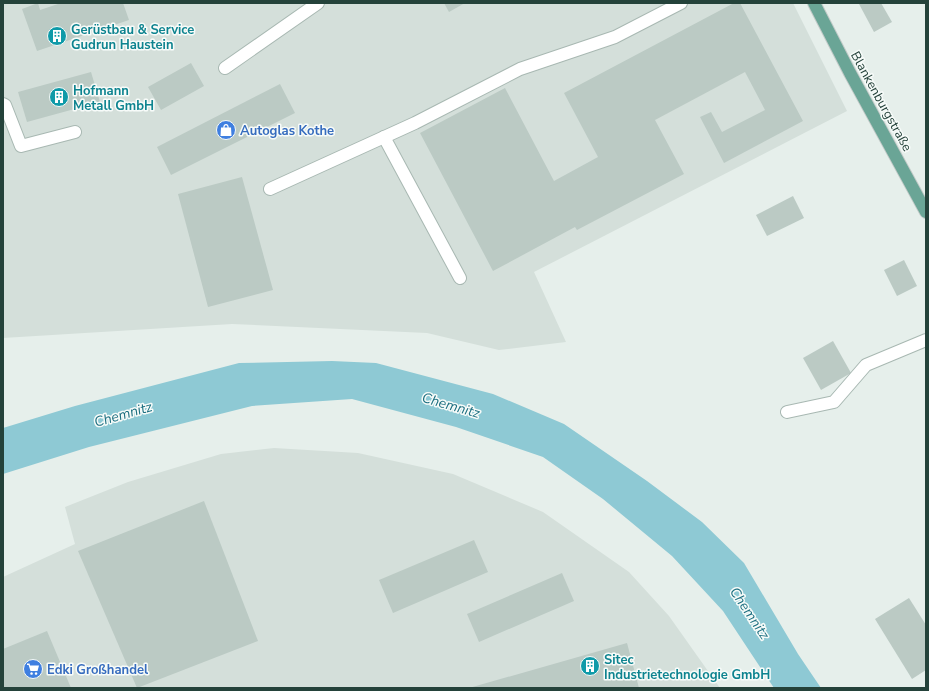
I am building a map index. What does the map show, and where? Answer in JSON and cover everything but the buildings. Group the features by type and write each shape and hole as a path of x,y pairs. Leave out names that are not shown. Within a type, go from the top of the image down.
{"main road":[{"name":"Blankenburgstraße","path":"814,3 850,74 926,212"}],"lane":[{"path":"225,68 318,3"},
{"path":"270,189 415,123 520,69 615,37 681,3"},
{"path":"3,104 5,105 21,146 76,132"},
{"path":"384,137 460,278"},
{"path":"787,412 834,402 866,365 926,340"}],"shaded area":[{"path":"3,3 793,3 847,111 534,272 566,342 499,350 427,333 232,324 3,338"},
{"path":"274,448 358,453 453,474 543,512 629,572 669,616 720,688 3,688 3,577 75,544 65,507 128,482 221,454"}],"water":[{"name":"Chemnitz","path":"332,361 376,363 493,394 564,424 647,481 702,522 744,563 798,654 821,688 774,688 723,611 672,556 603,499 543,457 456,427 352,399 252,406 89,447 3,474 3,428 75,406 239,363"}],"place":[{"name":"Gerüstbau & Service Gudrun Haustein","path":"57,36"},
{"name":"Hofmann Metall GmbH","path":"59,97"},
{"name":"Autoglas Kothe","path":"226,130"},
{"name":"Sitec Industrietechnologie GmbH","path":"590,666"},
{"name":"Edki Großhandel","path":"33,669"}]}
